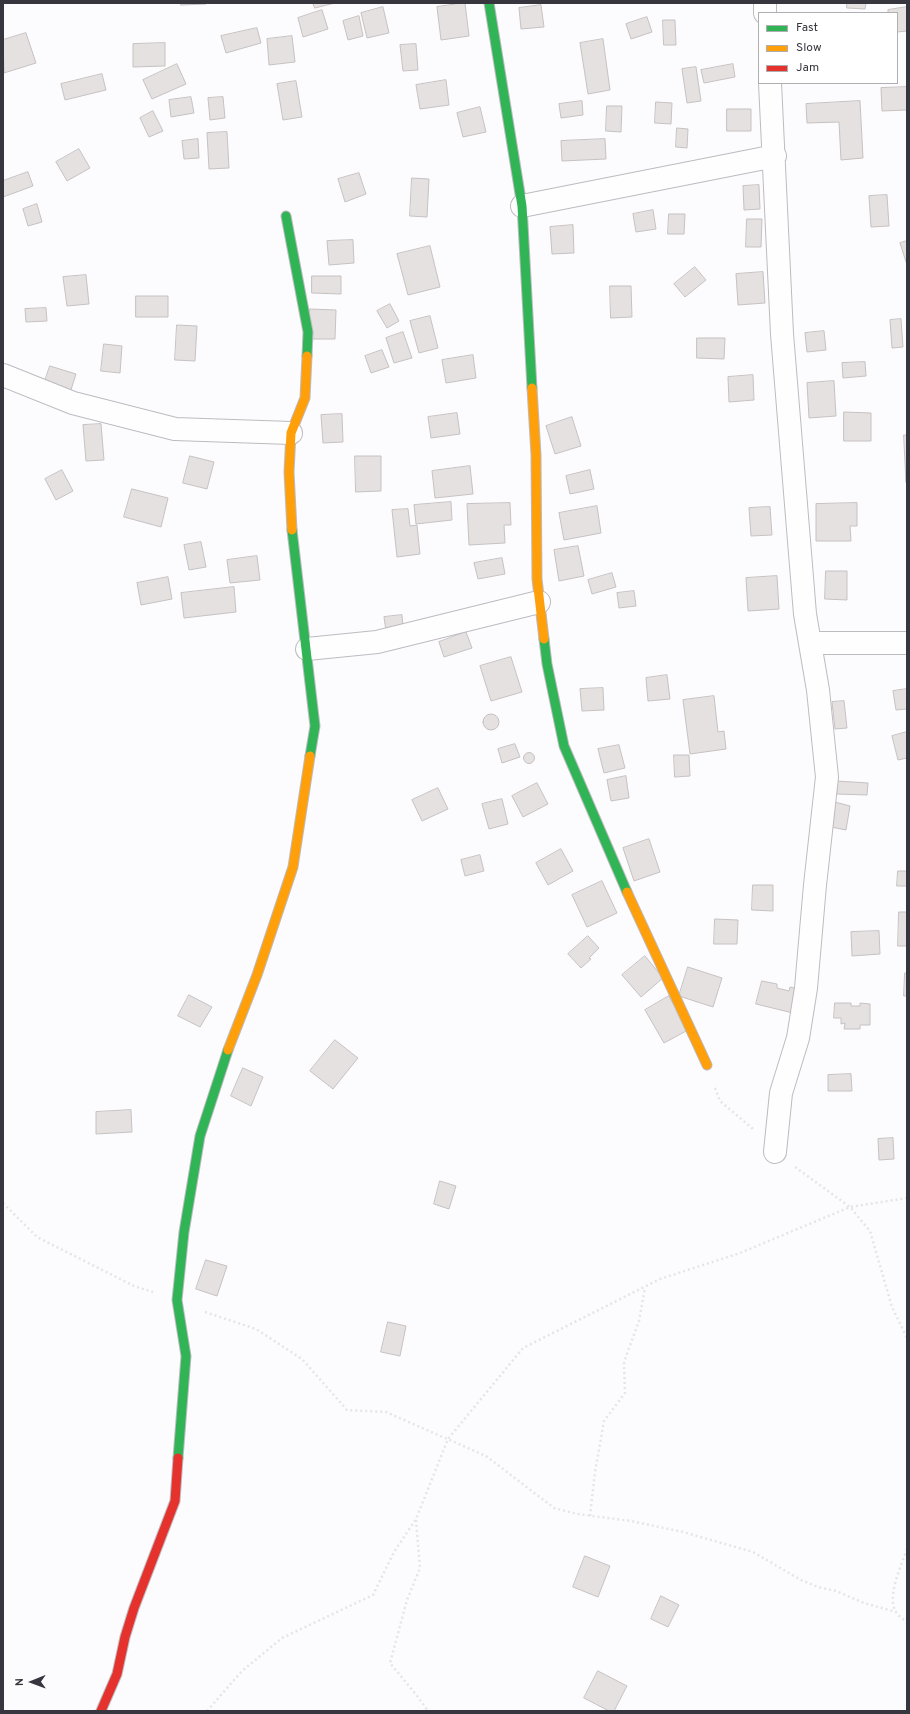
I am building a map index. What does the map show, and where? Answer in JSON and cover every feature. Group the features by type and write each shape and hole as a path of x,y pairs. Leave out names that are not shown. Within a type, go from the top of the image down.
{"street":[{"path":"489,3 522,206 536,455 537,579 546,664 564,746 616,869 707,1065"},
{"path":"770,84 775,156 782,334 805,614 818,690 827,777 815,884 806,988 798,1038 781,1093 775,1152"},
{"path":"522,206 775,156"},
{"path":"101,1711 117,1674 125,1636 134,1608 176,1501 186,1356 177,1300 184,1232 200,1136 228,1050 258,975 293,867 315,726 292,533 289,472 291,433 305,398 308,332 286,216"},
{"path":"3,376 73,403 175,429 291,433"},
{"path":"306,649 377,642 539,602"},
{"path":"810,643 907,643"}],"path":[{"path":"707,1065 720,1101 746,1121 775,1152 850,1207 870,1231 892,1307 907,1338"},
{"path":"206,1711 242,1671 282,1638 373,1595 394,1552 416,1519 448,1439 523,1348 660,1280 740,1253 850,1207 907,1198"},
{"path":"3,1203 37,1237 134,1286 256,1329 302,1359 347,1410 386,1412 486,1456 554,1508 590,1516 631,1521 683,1532 753,1552 801,1580 818,1588 836,1592 864,1603 896,1612"},
{"path":"590,1516 595,1472 604,1421 624,1393 624,1362 639,1321 645,1287"},
{"path":"416,1519 420,1568 407,1600 390,1663 428,1711"},
{"path":"907,1549 894,1587 892,1603 896,1612 907,1623"}],"building":[{"path":"181,3 206,3 206,4 181,5"},
{"path":"313,3 335,3 315,8"},
{"path":"465,3 469,36 441,40 437,7"},
{"path":"847,3 866,3 865,9 847,8"},
{"path":"541,5 544,27 521,29 519,8"},
{"path":"383,7 389,33 367,38 361,13"},
{"path":"907,7 907,31 898,32 898,12 888,12 888,10"},
{"path":"322,10 328,29 303,37 298,18"},
{"path":"359,16 363,36 348,40 343,21"},
{"path":"647,17 652,32 631,39 626,24"},
{"path":"663,20 675,20 676,45 664,45"},
{"path":"257,28 261,43 226,53 221,36"},
{"path":"26,33 36,63 4,73 3,40"},
{"path":"292,36 295,62 269,65 267,39"},
{"path":"603,39 610,90 588,94 580,43"},
{"path":"165,43 165,66 133,67 133,44"},
{"path":"416,44 418,70 403,71 400,45"},
{"path":"177,64 186,84 152,99 143,80"},
{"path":"733,64 735,77 704,83 701,70"},
{"path":"696,67 701,101 687,103 682,69"},
{"path":"102,74 106,90 65,100 61,84"},
{"path":"446,80 449,105 420,109 416,85"},
{"path":"296,81 302,117 283,120 277,84"},
{"path":"907,87 907,110 882,111 881,88"},
{"path":"191,97 194,113 171,117 169,100"},
{"path":"223,97 225,118 210,120 208,98"},
{"path":"582,101 583,115 561,118 559,104"},
{"path":"860,101 863,158 841,160 839,122 807,123 806,104"},
{"path":"656,102 672,103 671,124 655,123"},
{"path":"607,106 622,106 621,132 606,131"},
{"path":"480,107 486,132 463,137 457,113"},
{"path":"727,109 751,109 751,131 727,131"},
{"path":"153,111 163,131 149,137 140,118"},
{"path":"677,128 688,129 687,148 676,147"},
{"path":"227,132 229,168 209,169 207,133"},
{"path":"198,139 199,158 184,159 182,141"},
{"path":"605,139 606,159 562,161 561,141"},
{"path":"79,149 90,168 67,181 56,162"},
{"path":"28,172 33,186 3,197 3,181"},
{"path":"359,173 366,194 345,202 338,179"},
{"path":"412,178 429,179 427,217 410,216"},
{"path":"759,185 760,209 744,210 743,186"},
{"path":"887,195 889,226 871,227 869,196"},
{"path":"37,204 42,222 28,226 23,209"},
{"path":"653,210 656,229 636,232 633,214"},
{"path":"669,214 685,214 684,234 668,234"},
{"path":"747,219 762,219 761,247 746,247"},
{"path":"573,225 574,253 552,254 550,227"},
{"path":"353,240 354,263 329,265 327,241"},
{"path":"907,241 907,265 900,243"},
{"path":"430,246 440,287 408,295 397,254"},
{"path":"695,267 706,280 685,297 674,284"},
{"path":"763,272 765,303 738,305 736,274"},
{"path":"86,275 89,304 67,306 63,277"},
{"path":"312,276 341,276 341,294 312,293"},
{"path":"610,286 631,286 632,317 611,318"},
{"path":"136,296 168,296 168,317 136,317"},
{"path":"390,304 399,321 387,328 377,311"},
{"path":"46,308 47,321 26,322 25,309"},
{"path":"310,309 336,310 335,339 309,339"},
{"path":"430,316 438,348 419,353 410,321"},
{"path":"901,319 903,347 892,348 890,320"},
{"path":"177,325 197,326 195,361 175,360"},
{"path":"824,331 826,350 807,352 805,333"},
{"path":"403,332 412,358 394,363 386,338"},
{"path":"697,338 725,338 724,359 697,358"},
{"path":"104,344 122,346 120,373 101,371"},
{"path":"382,350 389,367 371,373 365,356"},
{"path":"473,355 476,378 446,383 442,360"},
{"path":"865,362 866,376 843,378 842,363"},
{"path":"50,366 76,374 70,393 44,384"},
{"path":"753,375 754,400 729,402 728,377"},
{"path":"834,381 836,416 809,418 807,383"},
{"path":"844,412 871,413 871,441 844,441"},
{"path":"457,413 460,434 431,438 428,417"},
{"path":"342,414 343,442 323,443 321,415"},
{"path":"572,417 581,446 555,454 546,426"},
{"path":"101,424 104,460 86,461 83,425"},
{"path":"904,435 907,435 906,482"},
{"path":"190,456 214,462 207,489 183,483"},
{"path":"355,456 381,456 381,491 356,492"},
{"path":"470,466 473,494 435,498 432,471"},
{"path":"62,470 73,491 56,500 45,479"},
{"path":"590,470 594,489 570,494 566,476"},
{"path":"132,489 168,498 161,527 124,517"},
{"path":"451,502 452,520 416,524 414,505"},
{"path":"510,503 511,525 504,525 505,543 469,545 467,504"},
{"path":"857,503 857,526 850,526 851,541 816,541 816,504"},
{"path":"597,506 601,533 564,540 559,513"},
{"path":"770,507 772,535 751,536 749,508"},
{"path":"408,509 410,526 417,525 420,554 397,557 392,510"},
{"path":"201,542 206,567 189,570 184,545"},
{"path":"578,546 584,576 559,581 554,550"},
{"path":"257,556 260,580 230,583 227,560"},
{"path":"502,558 505,574 478,579 474,563"},
{"path":"826,571 847,571 847,600 825,599"},
{"path":"612,573 616,587 592,594 588,580"},
{"path":"777,576 779,609 748,611 746,578"},
{"path":"168,577 172,599 141,605 137,583"},
{"path":"234,587 236,612 184,618 181,593"},
{"path":"634,591 636,606 619,608 617,593"},
{"path":"402,615 403,629 386,631 384,617"},
{"path":"466,632 472,648 444,657 439,642"},
{"path":"511,657 522,692 491,701 480,666"},
{"path":"667,675 670,699 648,701 646,678"},
{"path":"603,688 604,710 582,711 580,689"},
{"path":"907,689 907,709 896,710 893,691"},
{"path":"714,696 718,732 724,731 726,749 690,754 683,700"},
{"path":"844,701 847,728 835,729 832,702"},
{"path":"491,714 497,716 499,722 497,728 491,730 485,728 483,722 485,716"},
{"path":"907,732 907,758 898,760 892,736"},
{"path":"515,744 520,757 502,763 498,749"},
{"path":"619,745 625,768 604,773 598,749"},
{"path":"527,753 531,753 533,754 533,762 527,763 524,760 524,756"},
{"path":"674,755 689,755 690,776 675,777"},
{"path":"626,776 629,798 611,801 607,780"},
{"path":"837,781 868,783 867,795 837,794"},
{"path":"537,783 548,804 523,817 512,796"},
{"path":"438,788 448,809 422,821 412,800"},
{"path":"502,799 508,824 489,829 482,804"},
{"path":"831,801 850,806 846,830 826,826"},
{"path":"649,839 660,872 634,881 623,848"},
{"path":"561,849 573,871 548,885 536,863"},
{"path":"480,855 484,871 465,876 461,860"},
{"path":"898,871 907,871 907,886 897,886"},
{"path":"602,881 617,913 587,927 572,895"},
{"path":"753,885 773,885 773,911 752,910"},
{"path":"899,912 907,912 907,946 898,946"},
{"path":"715,919 738,920 737,944 714,944"},
{"path":"879,931 880,954 852,956 851,932"},
{"path":"588,936 599,948 589,958 591,959 581,968 568,954"},
{"path":"645,956 663,978 641,997 622,975"},
{"path":"688,967 722,978 713,1007 679,996"},
{"path":"905,973 907,973 907,996 904,996"},
{"path":"762,981 777,984 777,988 789,991 790,987 802,990 797,1014 756,1004"},
{"path":"189,995 212,1007 200,1027 178,1016"},
{"path":"669,996 688,1030 664,1043 645,1010"},
{"path":"835,1003 851,1003 851,1006 860,1006 860,1003 870,1004 870,1025 860,1025 860,1029 844,1029 845,1023 841,1024 841,1018 834,1018"},
{"path":"335,1040 358,1058 333,1089 310,1071"},
{"path":"243,1068 263,1077 251,1106 231,1096"},
{"path":"851,1074 852,1091 828,1091 828,1075"},
{"path":"131,1110 132,1132 96,1134 96,1112"},
{"path":"893,1138 894,1159 879,1160 878,1139"},
{"path":"440,1181 456,1186 449,1209 434,1204"},
{"path":"206,1260 227,1266 217,1296 196,1289"},
{"path":"388,1322 406,1326 400,1356 381,1352"},
{"path":"585,1556 610,1566 598,1597 573,1587"},
{"path":"661,1596 679,1605 668,1627 651,1619"},
{"path":"598,1671 627,1686 614,1711 609,1711 584,1698"}],"traffic: fast":[{"path":"489,3 522,206 532,388"},
{"path":"286,216 308,332 307,356"},
{"path":"292,530 315,726 310,756"},
{"path":"544,639 547,664 564,746 627,892"},
{"path":"178,1458 186,1356 177,1300 184,1232 200,1136 228,1050"}],"traffic: slow":[{"path":"292,530 289,472 291,433 305,398 307,356"},
{"path":"532,388 536,455 537,579 544,639"},
{"path":"228,1050 257,975 293,867 310,756"},
{"path":"627,892 707,1065"}],"traffic: jam":[{"path":"101,1711 117,1674 125,1637 134,1608 175,1501 178,1458"}]}
